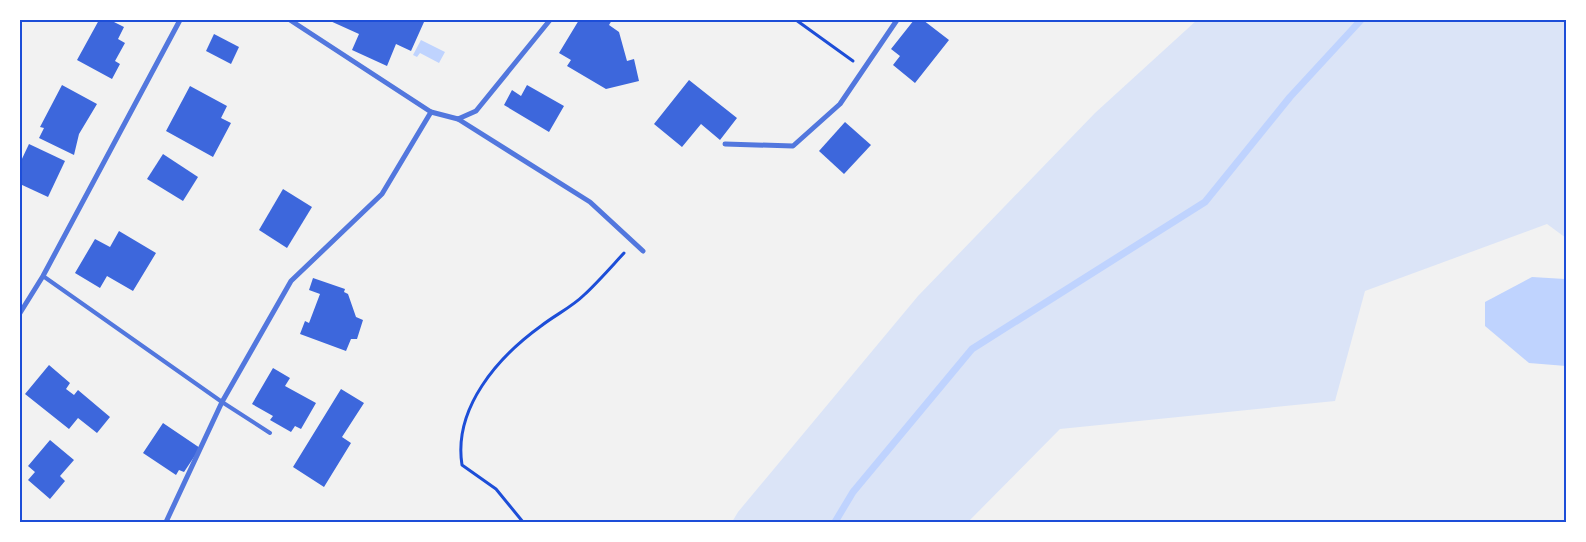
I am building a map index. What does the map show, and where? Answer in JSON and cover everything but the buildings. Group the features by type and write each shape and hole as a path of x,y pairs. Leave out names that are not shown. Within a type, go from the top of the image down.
{"street":[{"path":"20,313 43,276 180,20"},
{"path":"290,20 431,112 458,119 590,202 643,252"},
{"path":"458,119 476,111 550,20"},
{"path":"725,144 794,146 840,104 897,20"},
{"path":"166,522 222,402 291,281 382,194 431,112"}],"lane":[{"path":"43,276 222,402 270,433"}],"path":[{"path":"796,20 864,69"},
{"path":"523,522 496,489 462,464 459,447 464,421 476,396 502,358 539,327 584,296 634,242"}],"shaded area":[{"path":"1197,20 1566,20 1566,238 1547,224 1365,291 1335,401 1060,429 968,522 732,522 738,512 918,296 1095,113"}],"water":[{"path":"421,40 445,52 439,63 420,53 417,57 413,55"},
{"path":"1532,277 1565,279 1566,366 1529,363 1485,326 1485,302"}],"waterway":[{"path":"835,522 853,492 972,349 1205,202 1290,97 1361,20"}]}
